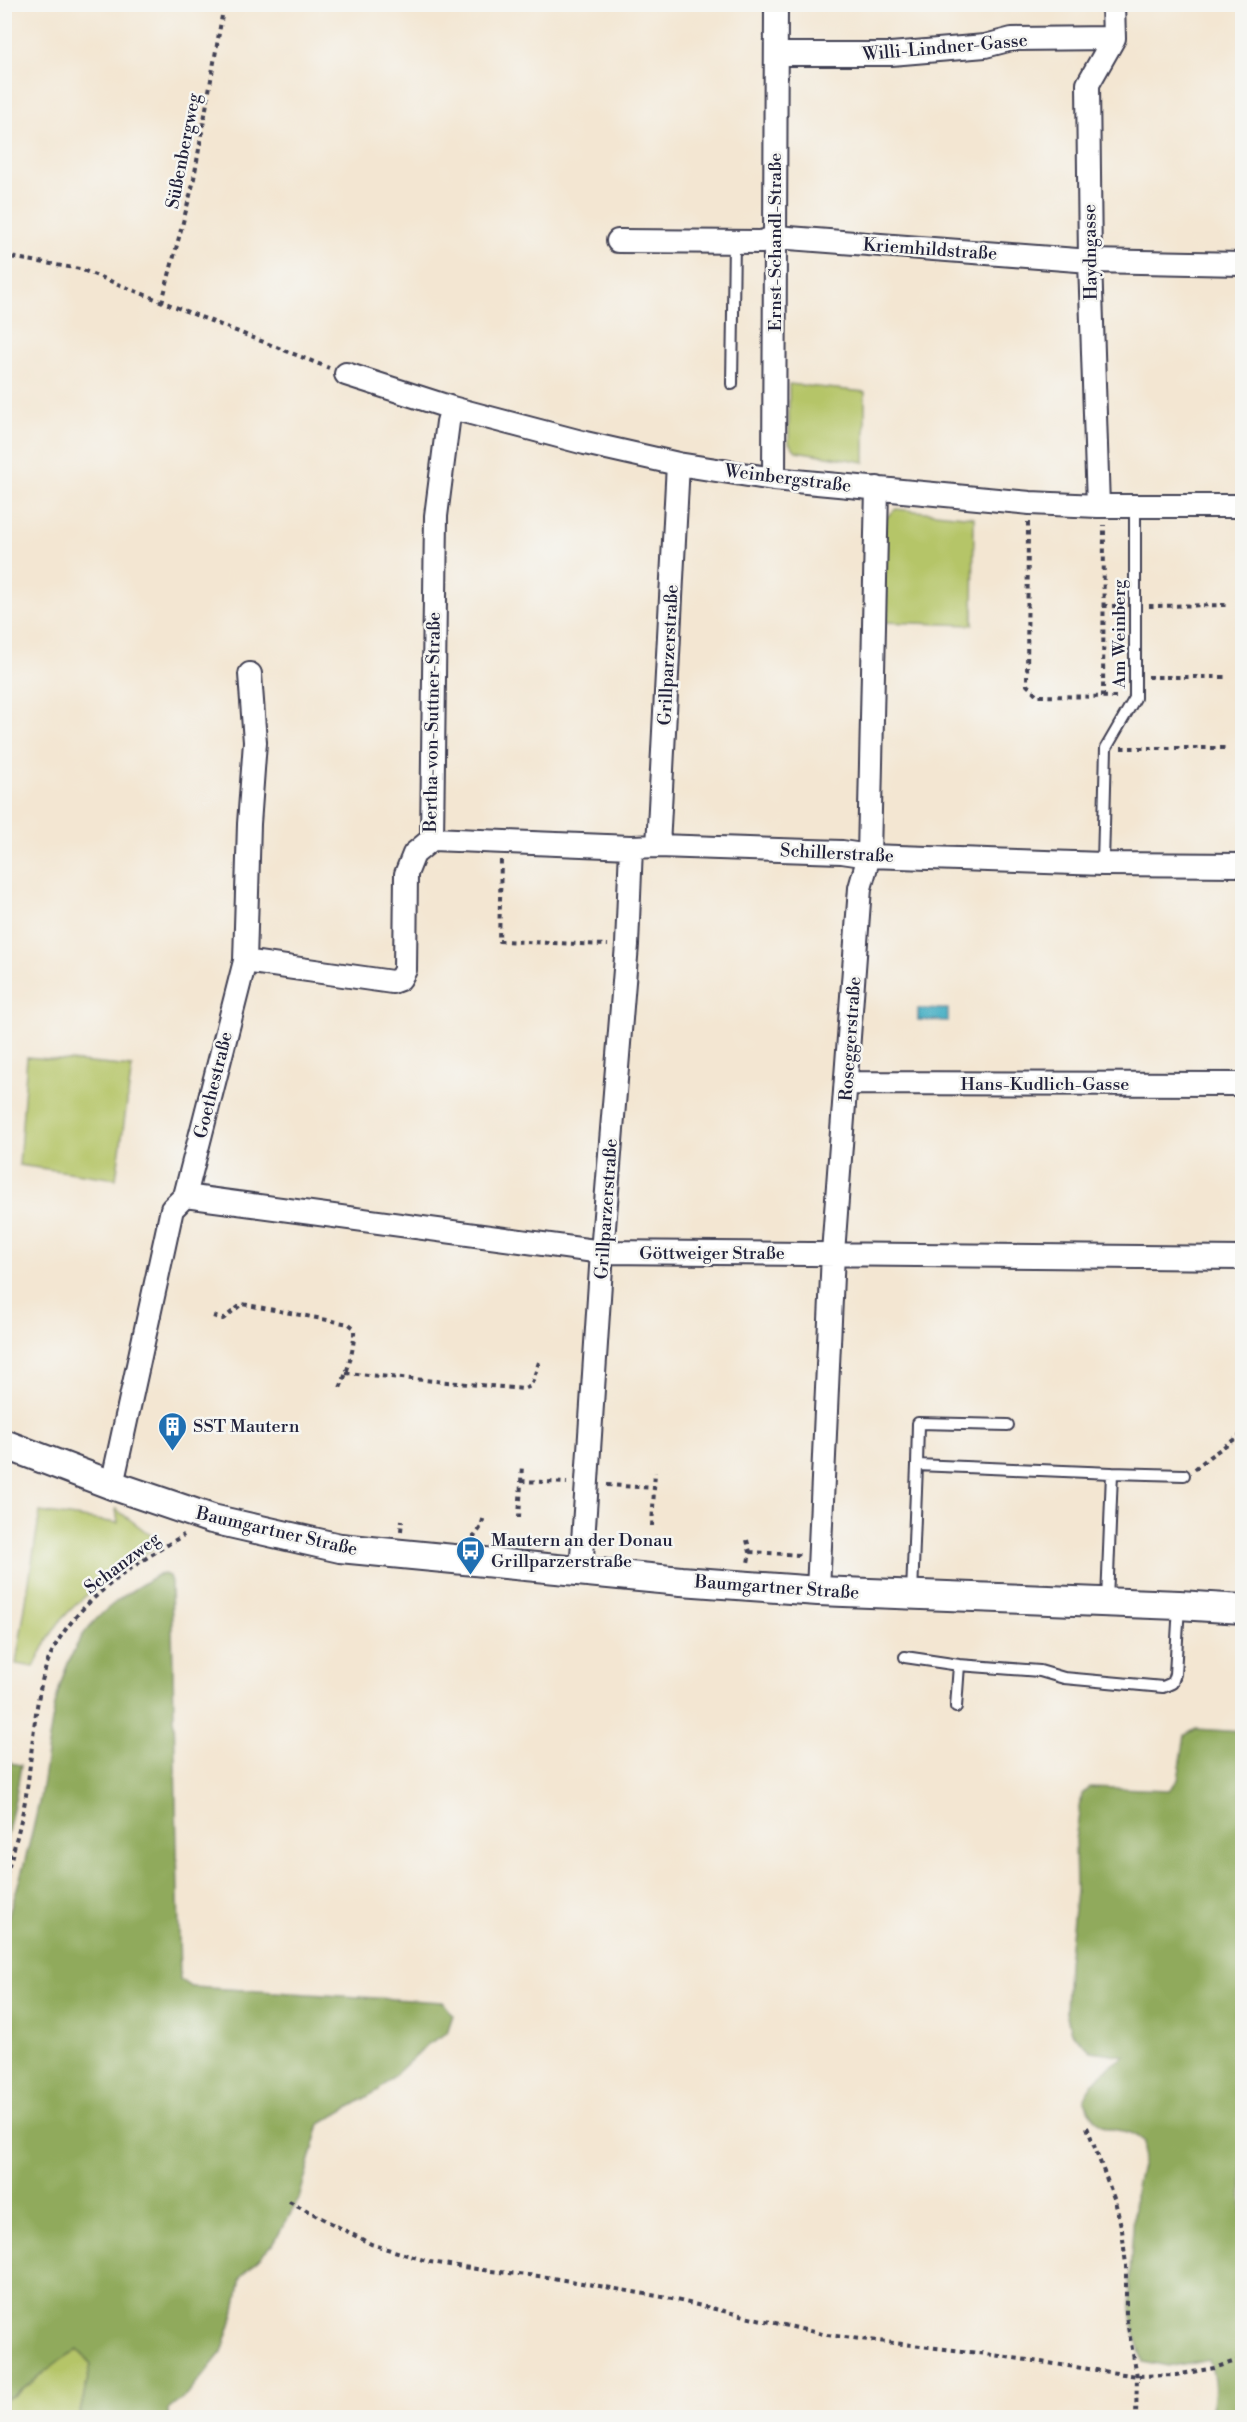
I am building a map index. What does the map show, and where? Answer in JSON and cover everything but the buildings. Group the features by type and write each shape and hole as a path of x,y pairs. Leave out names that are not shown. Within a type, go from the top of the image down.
{"street":[{"name":"Ernst-Schandl-Straße","path":"774,479 776,4"},
{"path":"1113,4 1114,39"},
{"name":"Willi-Lindner-Gasse","path":"776,54 891,54 985,46 1012,39 1114,39"},
{"name":"Haydngasse","path":"1101,515 1090,261 1088,84 1114,39"},
{"name":"Kriemhildstraße","path":"618,241 761,242 776,237 1090,261 1242,264"},
{"name":"Weinbergstraße","path":"346,374 452,408 585,443 678,464 774,479 1030,503 1101,515 1136,504 1242,506"},
{"name":"Bertha-von-Suttner-Straße","path":"245,961 392,982 400,979 405,970 406,874 414,854 432,839 436,516 448,422 452,408"},
{"name":"Grillparzerstraße","path":"658,846 678,464"},
{"name":"Roseggerstraße","path":"818,1591 833,1253 860,888 869,856 877,488"},
{"name":"Goethestraße","path":"112,1485 172,1209 185,1196 245,961 249,824 255,742 250,674"},
{"name":"Schillerstraße","path":"432,839 842,852 869,856 1103,864 1242,865"},
{"name":"Grillparzerstraße","path":"581,1572 602,1252 627,945 631,847"},
{"name":"Hans-Kudlich-Gasse","path":"847,1083 1242,1084"},
{"name":"Göttweiger Straße","path":"185,1196 602,1252 1242,1258"},
{"name":"Baumgartner Straße","path":"4,1444 112,1485 212,1519 340,1548 581,1572 818,1591 1179,1605 1242,1610"}],"lane":[{"path":"732,384 734,241"},
{"name":"Am Weinberg","path":"1103,864 1106,748 1135,698 1136,504"},
{"path":"912,1594 918,1423 1008,1425"},
{"path":"917,1465 1184,1475"},
{"path":"1107,1602 1112,1473"},
{"path":"905,1657 959,1665 1040,1671 1064,1678 1163,1687 1172,1683 1175,1674 1179,1605"},
{"path":"956,1707 959,1665"}],"path":[{"name":"Süßenbergweg","path":"162,302 193,184 224,4"},
{"path":"4,256 80,269 346,374"},
{"path":"1101,515 1103,697"},
{"path":"1028,519 1027,685 1038,696 1135,698"},
{"path":"1103,606 1227,605"},
{"path":"1135,678 1227,676"},
{"path":"1106,748 1227,748"},
{"path":"501,842 499,941 627,945"},
{"path":"213,1316 223,1318 242,1304 349,1324 354,1328 354,1335 346,1373 340,1388"},
{"path":"346,1373 524,1389 531,1386 539,1362"},
{"path":"1184,1475 1200,1467 1209,1456 1242,1434"},
{"path":"519,1518 522,1465"},
{"path":"652,1526 655,1472"},
{"name":"Schanzweg","path":"4,1884 26,1798 43,1676 54,1649 69,1625 105,1588 174,1541 212,1519"},
{"path":"401,1534 402,1520"},
{"path":"747,1540 749,1558"},
{"path":"750,1552 820,1556"},
{"path":"1087,2127 1115,2201 1122,2230 1126,2265 1126,2316 1137,2376 1136,2418"},
{"path":"289,2201 371,2244 430,2262 547,2277 663,2297 827,2335 979,2353 1137,2376 1176,2375 1214,2368 1242,2359"}],"green space":[{"path":"789,384 865,392 865,462 796,451 789,443"},
{"path":"896,509 974,517 973,625 882,622 884,519"},
{"path":"27,1057 132,1067 116,1179 19,1165"},
{"path":"116,1509 161,1543 84,1597 54,1630 34,1667 16,1664 40,1512 118,1523"},
{"path":"164,1574 169,1576 171,1582 180,1979 192,1987 443,2002 453,2015 447,2033 428,2044 379,2090 320,2124 299,2199 273,2244 241,2277 234,2315 222,2352 189,2393 168,2410 168,2417 79,2417 91,2364 78,2350 67,2355 24,2389 5,2399 5,1926 29,1847 40,1798 53,1714 72,1653 90,1626 107,1609 147,1581"},
{"path":"1196,1729 1242,1732 1242,2417 1209,2417 1215,2388 1209,2359 1168,2367 1143,2362 1131,2312 1130,2264 1135,2192 1143,2159 1144,2142 1134,2135 1105,2127 1091,2113 1084,2099 1088,2091 1101,2074 1125,2056 1091,2051 1071,2032 1066,2013 1068,1963 1076,1891 1075,1840 1082,1794 1090,1787 1169,1790 1178,1780 1185,1735"},
{"path":"5,1762 21,1765 5,1845"},
{"path":"78,2350 91,2364 79,2417 5,2418 5,2399 17,2394 60,2359"}],"water":[{"path":"918,1009 948,1009 948,1021 918,1020"}],"place":[{"name":"SST Mautern","path":"172,1452"},
{"name":"Mautern an der Donau Grillparzerstraße","path":"470,1576"}]}
